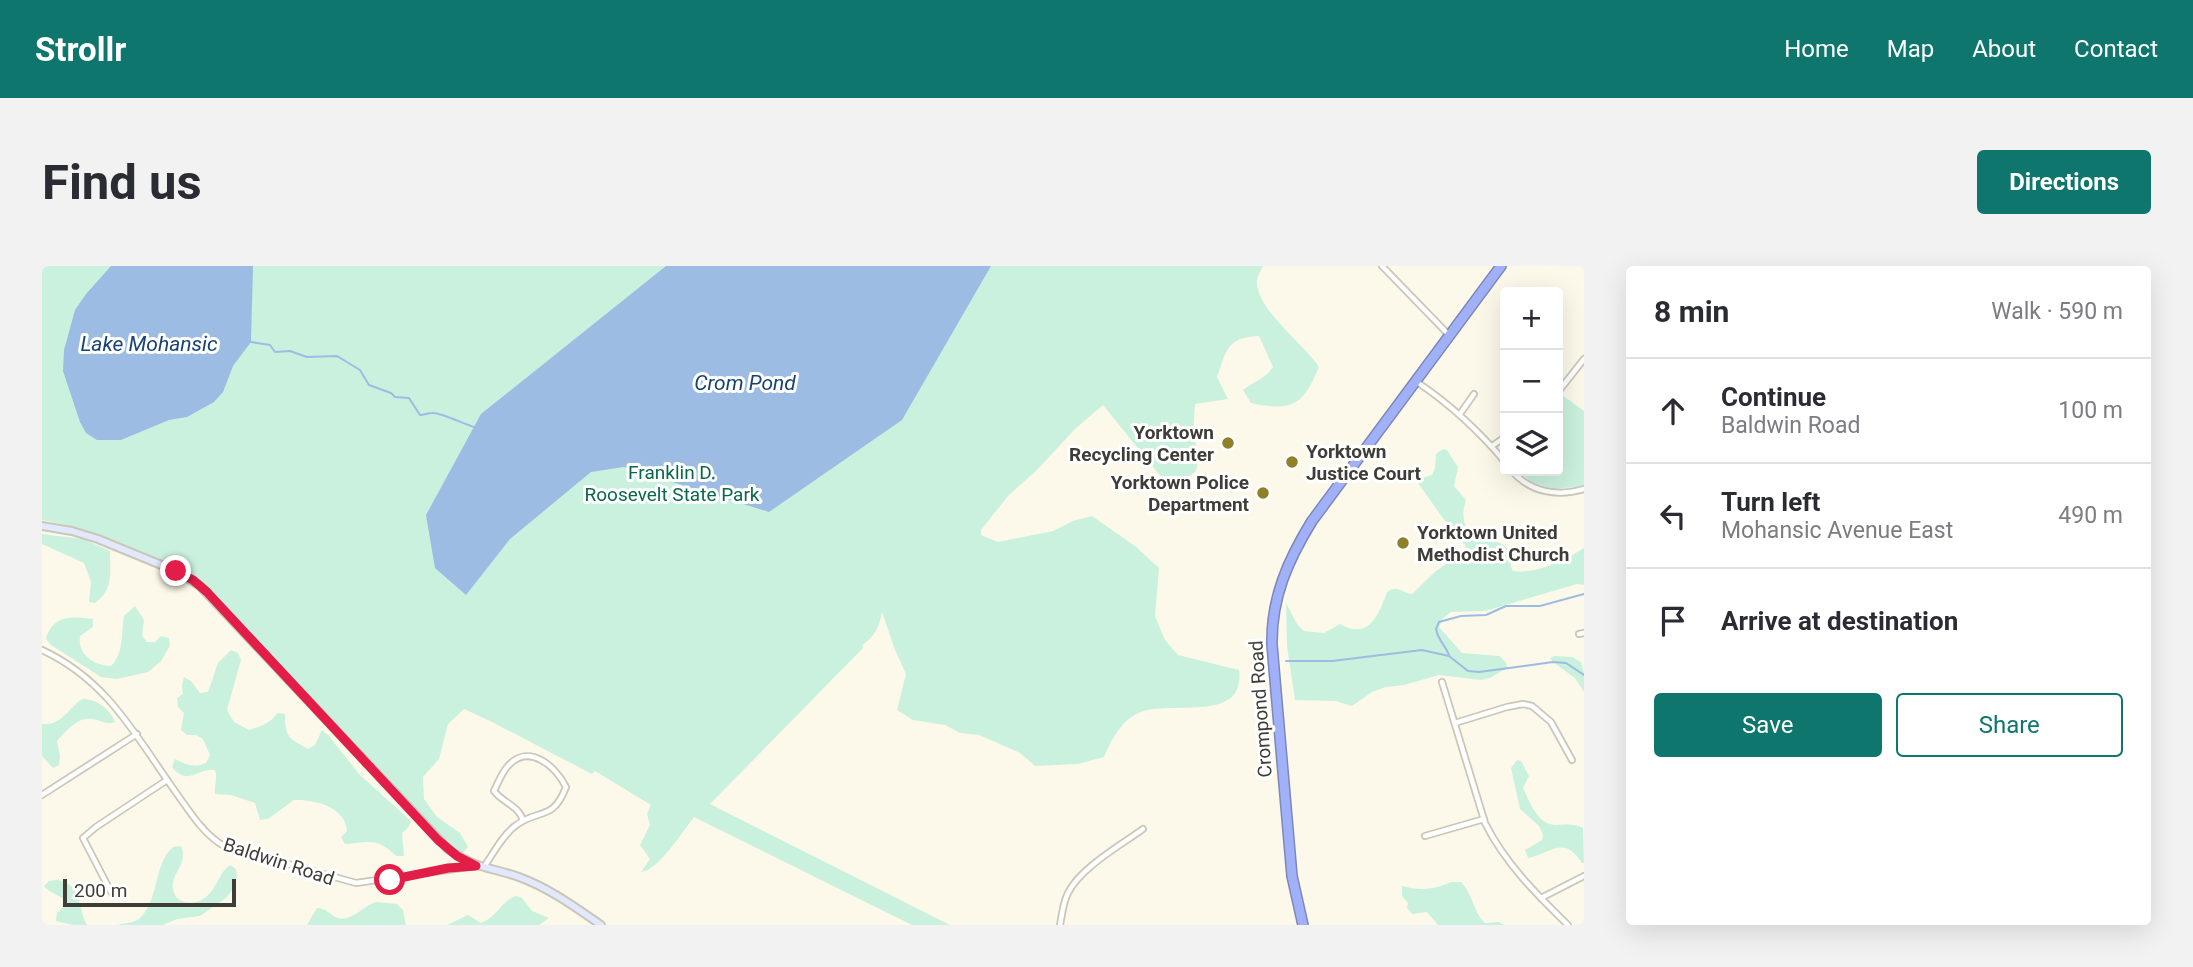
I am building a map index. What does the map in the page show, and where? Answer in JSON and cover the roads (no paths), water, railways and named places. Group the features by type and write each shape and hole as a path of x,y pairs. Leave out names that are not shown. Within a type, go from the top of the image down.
{"highway":[{"name":"Crompond Road","path":"1303,925 1293,880 1272,645 1275,607 1285,570 1301,538 1501,266"}],"street":[{"path":"1382,266 1449,335"},
{"path":"1563,386 1584,359"},
{"path":"1416,382 1460,414 1500,456"},
{"path":"1460,414 1474,394"},
{"path":"1492,446 1500,441"},
{"path":"1518,476 1531,488 1542,491 1573,492 1584,489"},
{"path":"42,526 98,539 193,580 253,640 438,840 457,856 480,867 512,828 523,820 553,809 561,799 566,787 559,772 534,756 522,757 508,766 494,791 499,798 520,811 523,820"},
{"name":"Baldwin Road","path":"42,650 94,683 137,734 199,822 218,842 234,850 356,883 373,883 448,868 480,867 535,884 601,925"},
{"path":"1442,682 1484,818 1495,843 1508,862 1566,924"},
{"path":"1455,723 1507,707 1523,704 1532,706 1551,722 1572,760"},
{"path":"42,795 137,734"},
{"path":"111,892 83,838 167,780"},
{"path":"1425,836 1484,818"},
{"path":"1060,925 1068,892 1075,883 1091,867 1143,829"},
{"path":"1541,898 1584,876"}],"water":[{"name":"Lake Mohansic","path":"111,266 253,266 251,342 233,366 223,392 214,402 187,417 169,420 121,440 97,440 86,433 80,422 63,371 64,350 75,310"},
{"name":"Crom Pond","path":"666,266 991,266 902,420 769,512 624,467 591,472 510,539 466,595 435,568 426,515 481,414"}],"waterway":[{"path":"251,342 270,345 275,352 290,351 307,357 337,356 360,370 369,385 395,397 409,398 420,415 436,413 474,427"},
{"path":"1449,655 1437,633 1439,622 1461,616 1486,615 1506,606 1540,606 1584,594"},
{"path":"1286,661 1332,661 1422,650 1449,656 1468,671 1479,672 1553,662 1566,663 1584,675"}],"place":[{"name":"Yorktown Recycling Center","path":"1228,443"},
{"name":"Yorktown Justice Court","path":"1292,462"},
{"name":"Yorktown Police Department","path":"1263,493"},
{"name":"Yorktown United Methodist Church","path":"1403,543"}],"park label":[{"name":"Franklin D. Roosevelt State Park","path":"672,483"}]}
